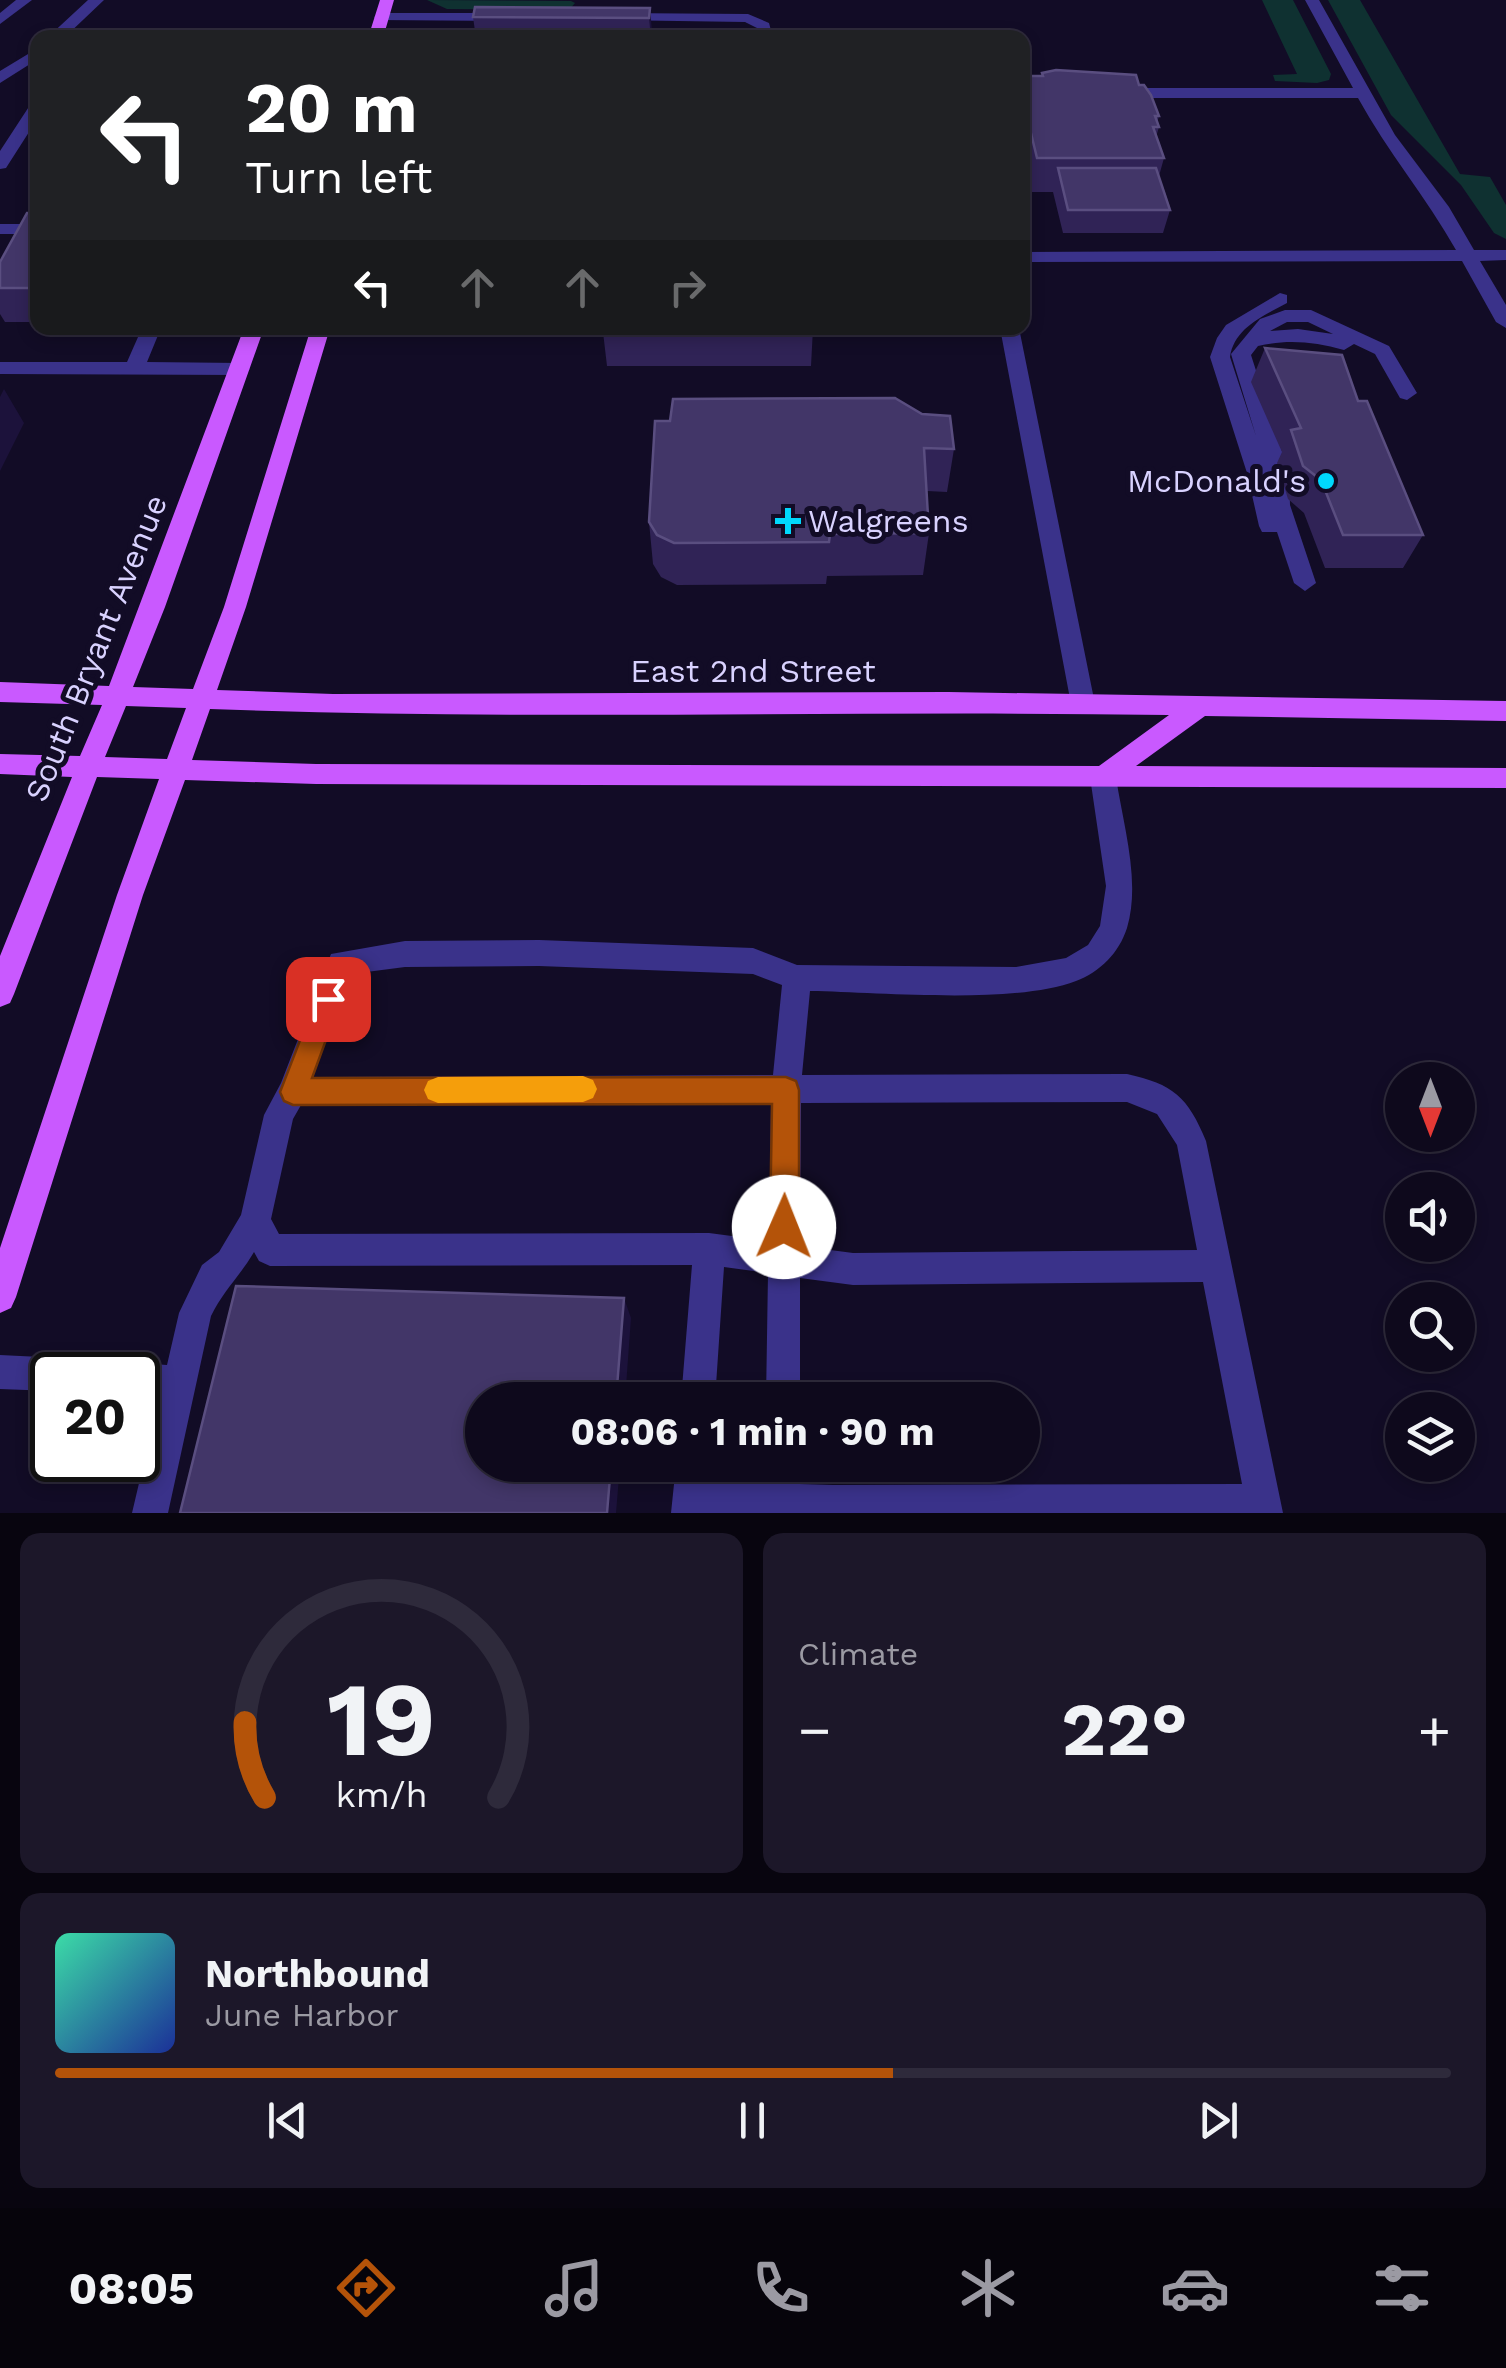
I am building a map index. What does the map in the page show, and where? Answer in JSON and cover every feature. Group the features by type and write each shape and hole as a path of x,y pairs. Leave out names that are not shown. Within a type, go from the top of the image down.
{"main road":[{"path":"377,30 387,0"},
{"name":"South Bryant Avenue","path":"0,994 7,958 154,607 252,335"},
{"path":"0,1298 130,895 236,608 319,335"},
{"name":"East 2nd Street","path":"0,692 333,704 1083,704 1506,711"},
{"path":"1102,777 1200,706"},
{"path":"0,764 316,774 1506,778"}],"lane":[{"path":"0,20 25,0"},
{"path":"63,30 97,0"},
{"path":"1312,0 1387,136 1444,211 1506,322"},
{"path":"381,17 518,18"},
{"path":"604,18 748,18 764,26 764,30"},
{"path":"0,78 30,58"},
{"path":"1094,93 1363,93"},
{"path":"0,164 30,117"},
{"path":"0,229 30,229"},
{"path":"1030,257 1506,256"},
{"path":"1280,299 1238,324 1220,345 1220,357 1258,472 1263,504 1297,583 1279,505 1278,473 1241,362 1247,343 1267,323 1286,316 1311,316 1382,350 1407,393"},
{"path":"134,369 149,335"},
{"path":"1010,335 1083,704"},
{"path":"0,368 240,369"},
{"path":"150,1513 195,1313 212,1276 230,1263 256,1221 279,1115 293,1092 341,962 405,954 539,952 753,961 798,978 1016,980 1071,970 1098,954 1113,928 1118,886 1102,777"},
{"path":"783,1382 786,1090 798,978"},
{"path":"293,1092 1127,1088 1161,1095 1170,1104 1191,1141 1264,1508 1128,1499 782,1508 691,1491"},
{"path":"256,1221 270,1250 709,1249 853,1269 1216,1266"},
{"path":"699,1382 709,1249"},
{"path":"0,1372 30,1373"},
{"path":"160,1382 180,1383"},
{"path":"782,1482 782,1508"}],"green space":[{"path":"427,0 575,3 569,10 447,9"},
{"path":"1262,0 1293,0 1331,74 1329,80 1275,81 1273,75 1297,74"},
{"path":"1328,0 1360,0 1460,174 1490,177 1506,205 1506,239 1494,233 1461,185 1391,115"}],"building":[{"path":"475,7 650,8 649,18 473,17"},
{"path":"1056,70 1136,75 1139,85 1144,85 1151,95 1159,116 1155,116 1159,127 1153,127 1164,158 1037,158 1030,129 1030,76 1043,76 1042,73"},
{"path":"1058,168 1156,168 1170,210 1068,210"},
{"path":"30,213 30,288 0,288 0,262"},
{"path":"1265,348 1342,355 1358,401 1367,401 1423,535 1343,535 1321,480 1303,466 1291,430 1301,428"},
{"name":"Walgreens","path":"895,398 922,414 950,416 954,449 924,448 929,533 830,534 829,542 674,543 657,535 649,522 655,421 670,421 673,399"},
{"path":"236,1286 624,1298 617,1382 465,1382 465,1482 610,1482 607,1513 180,1513"}],"slow traffic":[{"path":"438,1090 583,1089"}],"place":[{"name":"McDonald's","path":"1326,481"},
{"name":"Walgreens","path":"788,521"}],"route":[{"path":"328,999 293,1092 786,1090 784,1227"}]}
